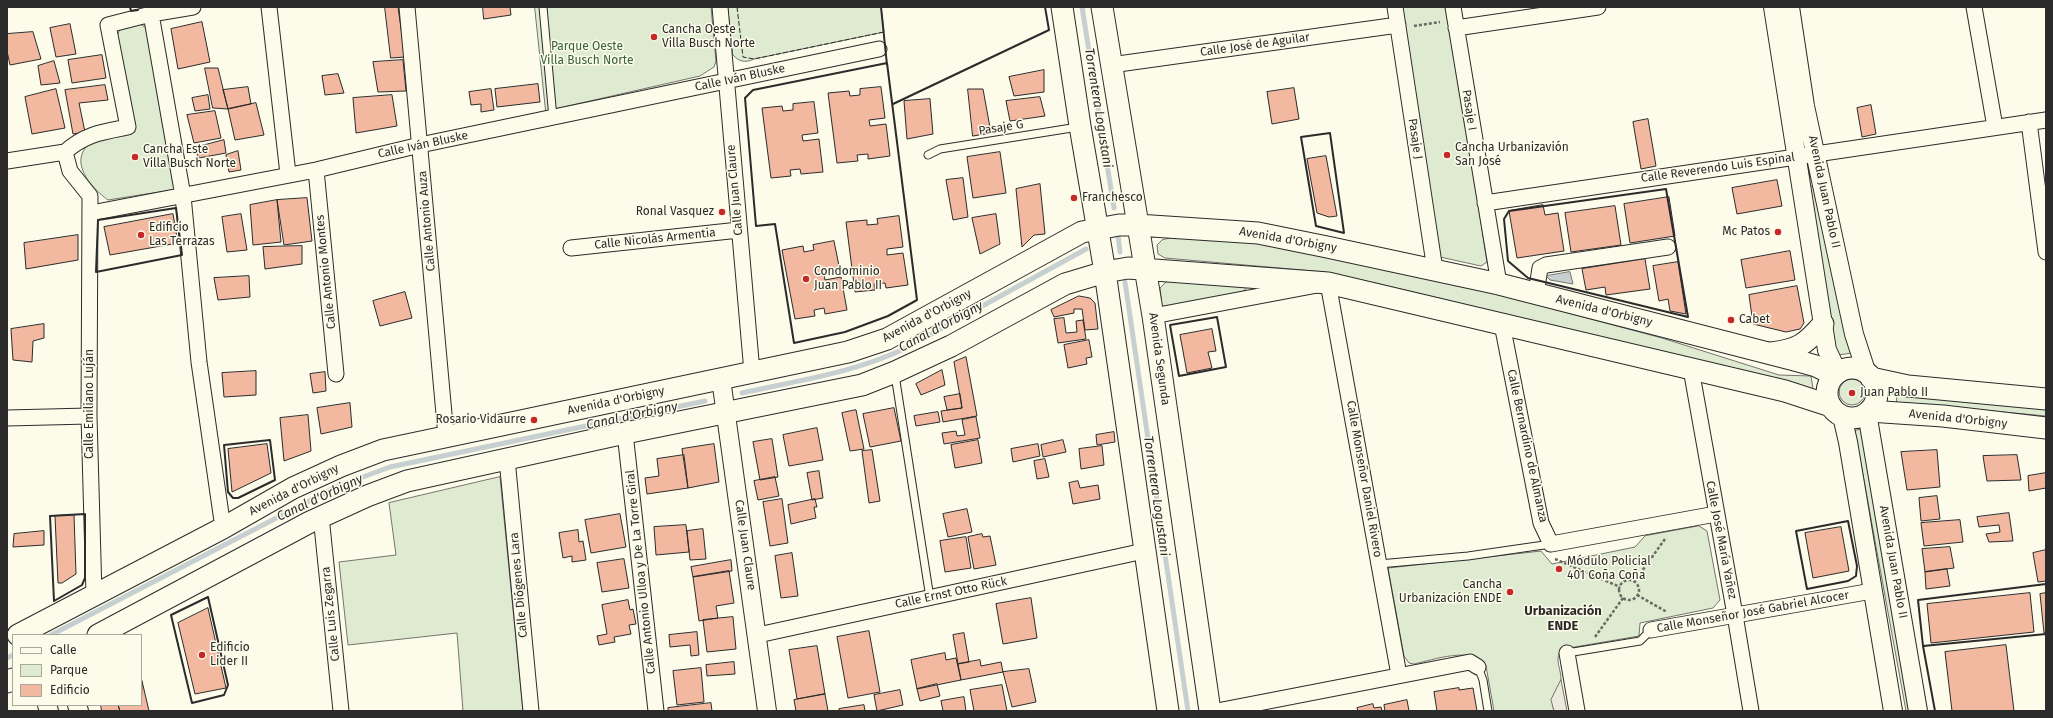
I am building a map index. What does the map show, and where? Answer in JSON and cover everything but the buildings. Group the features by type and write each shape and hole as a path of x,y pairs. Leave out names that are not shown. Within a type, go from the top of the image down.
{"main road":[{"path":"1062,7 1080,126 1105,272 1168,711"},
{"name":"Avenida Segunda","path":"1102,7 1153,316 1210,711"},
{"name":"Avenida d'Orbigny","path":"20,634 223,528 293,488 341,466 382,450 848,352 887,339 1082,232 1097,228 1137,225 1258,233 1499,284 1816,366 1836,374"},
{"path":"100,634 321,516 407,481 625,433 862,385 895,372 951,346 1065,284 1105,272 1128,268 1328,283 1785,391 1852,418 1868,412 1874,404 1877,395 1876,386 1869,376"},
{"path":"1767,353 1793,350 1804,345 1822,324"},
{"path":"1837,411 1828,401 1828,384 1836,374 1855,369 1869,376 1908,386 2046,399"},
{"name":"Avenida d'Orbigny","path":"1868,412 1943,416 2046,428"}],"street":[{"path":"7,161 65,152 77,142 95,133 128,127 108,25 151,14 193,7"},
{"path":"269,7 288,174"},
{"name":"Calle Antonio Auza","path":"407,7 446,436"},
{"name":"Calle Juan Claure","path":"720,7 752,372"},
{"name":"Pasaje J","path":"1395,7 1435,270"},
{"path":"1455,18 1598,7"},
{"name":"Avenida Juan Pablo II","path":"1773,7 1822,324 1827,350 1836,374"},
{"name":"Avenida Juan Pablo II","path":"1790,7 1805,106 1854,334 1869,376"},
{"path":"1974,7 1995,127"},
{"path":"151,14 183,196 199,362 223,528"},
{"name":"Pasaje I","path":"1455,18 1499,284"},
{"name":"Calle José de Aguilar","path":"1111,64 1398,26"},
{"name":"Calle Iván Bluske","path":"91,213 288,174 316,170 420,145 879,49"},
{"name":"Calle Reverendo Luis Espinal","path":"1485,203 2046,120"},
{"path":"2029,122 2046,252"},
{"path":"65,152 70,170 90,196 91,213"},
{"name":"Calle Antonio Montes","path":"316,170 336,374"},
{"name":"Calle Emiliano Luján","path":"91,213 89,416 94,596"},
{"name":"Calle Nicolás Armentia","path":"571,248 739,230"},
{"path":"1536,294 1540,268 1546,265 1668,247"},
{"path":"1153,316 1328,283"},
{"name":"Calle Monseñor Daniel Rivero","path":"1328,283 1399,676"},
{"name":"Calle Bernardino de Almanza","path":"1502,324 1541,523 1551,544"},
{"name":"Calle José María Yañez","path":"1690,369 1736,615 1751,711"},
{"name":"Calle Juan Claure","path":"721,379 758,635 767,711"},
{"name":"Avenida Juan Pablo II","path":"1837,411 1848,442 1893,711"},
{"name":"Avenida Juan Pablo II","path":"1868,412 1918,711"},
{"path":"7,418 89,416"},
{"name":"Calle Antonio Ulloa y De La Torre Giral","path":"625,433 656,711"},
{"name":"Calle Diógenes Lara","path":"507,459 532,711"},
{"path":"1551,544 1716,514"},
{"name":"Calle Luis Zegarra","path":"321,516 341,711"},
{"name":"Calle Ernst Otto Rück","path":"758,635 1144,551"},
{"name":"Calle Monseñor José Gabriel Alcocer","path":"1651,630 1872,591"},
{"path":"1567,653 1577,711"},
{"path":"1216,711 1470,662 1478,667"}],"lane":[{"path":"543,7 553,118"},
{"name":"Pasaje G","path":"928,155 940,149 1080,126"},
{"path":"895,372 930,598"},
{"path":"1379,564 1468,556 1551,544"},
{"name":"Calle Monseñor José Gabriel Alcocer","path":"1567,653 1640,641 1651,630"},
{"path":"1478,667 1483,680 1488,711"}],"path":[{"path":"1398,26 1455,18"},
{"path":"1634,582 1665,540 1662,524"},
{"path":"1551,544 1555,560 1620,586"},
{"path":"1624,582 1634,582 1639,589 1637,595 1630,600 1624,598 1620,593 1620,586 1624,582"},
{"path":"1637,595 1676,616 1676,625"},
{"path":"1594,649 1593,639 1624,598"}],"green space":[{"name":"Parque Oeste Villa Busch Norte","path":"535,7 711,7 716,61 714,67 700,76 546,111"},
{"path":"728,7 881,7 884,32 748,61 742,61 733,55"},
{"path":"1403,7 1448,7 1487,262 1481,266 1440,257"},
{"path":"139,23 149,30 178,189 108,200 94,188 88,180 81,164 81,156 85,148 96,139 135,132 117,36 120,29"},
{"path":"1814,186 1852,353 1831,356 1806,188"},
{"path":"1175,237 1255,241 1497,294 1662,338 1779,375 1811,376 1814,395 1674,357 1482,309 1325,272 1165,258 1158,254 1157,245 1162,240"},
{"path":"1174,281 1248,287 1242,292 1162,307 1160,288 1166,282"},
{"path":"1852,379 1861,383 1865,392 1861,401 1852,405 1843,401 1839,392 1843,383"},
{"path":"1897,395 2046,409 2046,416 1918,404 1897,404"},
{"path":"1865,428 1914,711 1906,711 1855,431"},
{"path":"500,477 523,711 463,711 457,633 348,645 339,562 396,555 389,503"},
{"path":"1699,526 1707,531 1720,600 1713,608 1640,623 1639,636 1563,649 1558,656 1561,683 1553,699 1554,711 1494,711 1486,666 1480,660 1472,656 1463,655 1442,657 1414,664 1409,663 1404,656 1388,568 1541,551 1552,564 1635,547 1645,536"}],"shaded area":[{"path":"1570,272 1573,284 1550,280 1546,276"},
{"path":"1561,680 1567,711 1554,711 1551,700"}],"waterway":[{"name":"Torrentera Logustani","path":"1082,7 1114,208"},
{"name":"Torrentera Logustani","path":"1118,235 1120,252"},
{"name":"Canal d'Orbigny","path":"742,393 824,376 885,357 904,349 1086,249"},
{"name":"Torrentera Logustani","path":"1125,282 1188,711"},
{"name":"Canal d'Orbigny","path":"53,634 336,487 390,467 705,401"},
{"name":"Canal d'Orbigny","path":"7,658 12,656"}],"fence":[{"path":"737,7 743,57 754,59 884,32"}],"wall":[{"path":"130,7 131,11 138,10"},
{"path":"881,7 887,65"},
{"path":"893,104 1049,30 1045,7"},
{"path":"887,63 917,300 888,316 845,332 794,343 775,224 756,226 745,98 753,90 887,63"},
{"path":"1330,133 1344,233 1316,226 1301,137 1330,133"},
{"path":"1666,189 1688,317 1528,278 1508,261 1504,219 1509,211 1666,189"},
{"path":"176,208 182,255 96,272 98,220 176,208"},
{"path":"1217,317 1226,367 1179,376 1170,325 1217,317"},
{"path":"270,440 275,480 238,498 233,498 228,492 224,445 270,440"},
{"path":"85,514 85,578 82,585 54,601 50,516 85,514"},
{"path":"1848,521 1857,566 1856,576 1848,581 1807,589 1796,531 1848,521"},
{"path":"2046,584 1918,600 1923,646 2046,634"},
{"path":"208,597 228,685 224,695 192,703 171,615 208,597"},
{"path":"1925,646 1923,646 1935,711"}],"place":[{"name":"Cancha Oeste Villa Busch Norte","path":"654,37"},
{"name":"Cancha Urbanizavión San José","path":"1447,155"},
{"name":"Cancha Este Villa Busch Norte","path":"135,157"},
{"name":"Franchesco","path":"1074,198"},
{"name":"Ronal Vasquez","path":"722,212"},
{"name":"Mc Patos","path":"1778,232"},
{"name":"Edificio Las Terrazas","path":"141,235"},
{"name":"Condominio Juan Pablo II","path":"806,279"},
{"name":"Cabet","path":"1731,320"},
{"name":"Juan Pablo II","path":"1852,393"},
{"name":"Rosario Vidaurre","path":"534,420"},
{"name":"Módulo Policial 401 Coña Coña","path":"1559,569"},
{"name":"Cancha Urbanización ENDE","path":"1510,592"},
{"name":"Edificio Lider II","path":"202,655"}],"district":[{"name":"Urbanización ENDE","path":"1563,618"}]}
